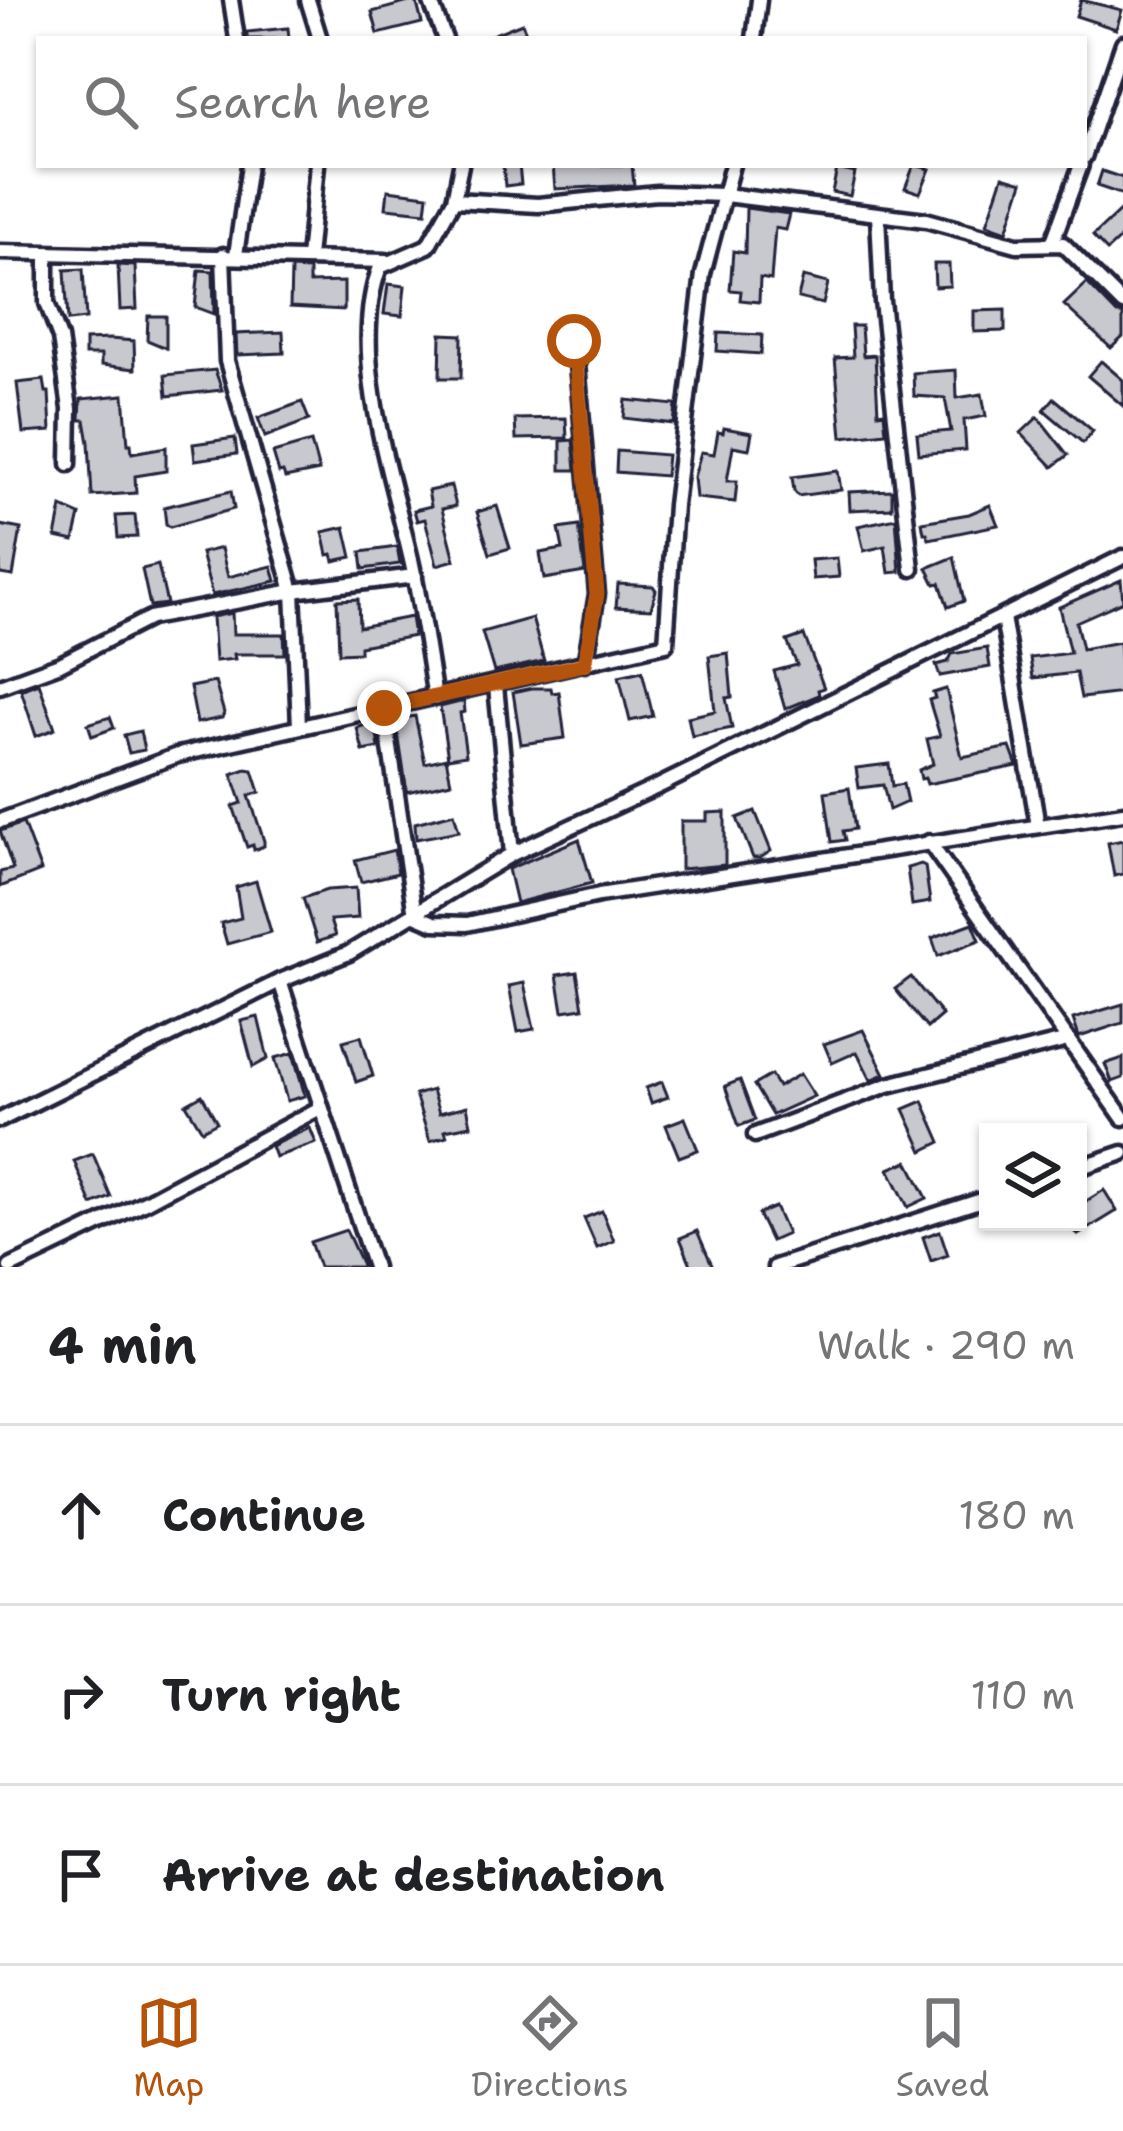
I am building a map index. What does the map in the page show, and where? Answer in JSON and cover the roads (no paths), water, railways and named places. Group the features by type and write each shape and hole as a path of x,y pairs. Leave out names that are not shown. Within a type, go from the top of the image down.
{"street":[{"path":"231,0 237,36"},
{"path":"308,0 319,36"},
{"path":"430,0 444,36"},
{"path":"754,36 759,0"},
{"path":"1087,149 1123,43"},
{"path":"247,168 230,255 226,362 292,591 299,726"},
{"path":"308,258 317,168"},
{"path":"435,698 415,576 371,379 368,338 380,266 428,246 454,200 460,168"},
{"path":"0,821 178,755 666,644 675,506 703,274 732,168"},
{"path":"1053,241 1080,168"},
{"path":"454,200 538,205 657,194 724,195 926,220 1017,245 1053,241 1073,251 1123,304"},
{"path":"878,214 882,302 912,569"},
{"path":"0,252 387,261"},
{"path":"47,255 47,303 60,338 70,409 69,464"},
{"path":"574,341 597,594 585,664"},
{"path":"0,1120 280,981 349,953 512,854 659,787 780,723 1123,557"},
{"path":"0,686 60,664 150,618 292,591 415,576"},
{"path":"1004,617 1038,826"},
{"path":"496,686 512,854"},
{"path":"384,708 415,915"},
{"path":"415,915 434,923 466,923 599,895 1123,814"},
{"path":"929,842 1123,1118"},
{"path":"280,981 374,1267"},
{"path":"755,1135 888,1085 1069,1040"},
{"path":"10,1267 147,1201 320,1108"},
{"path":"1087,1165 1123,1153"},
{"path":"775,1267 979,1201"}]}
